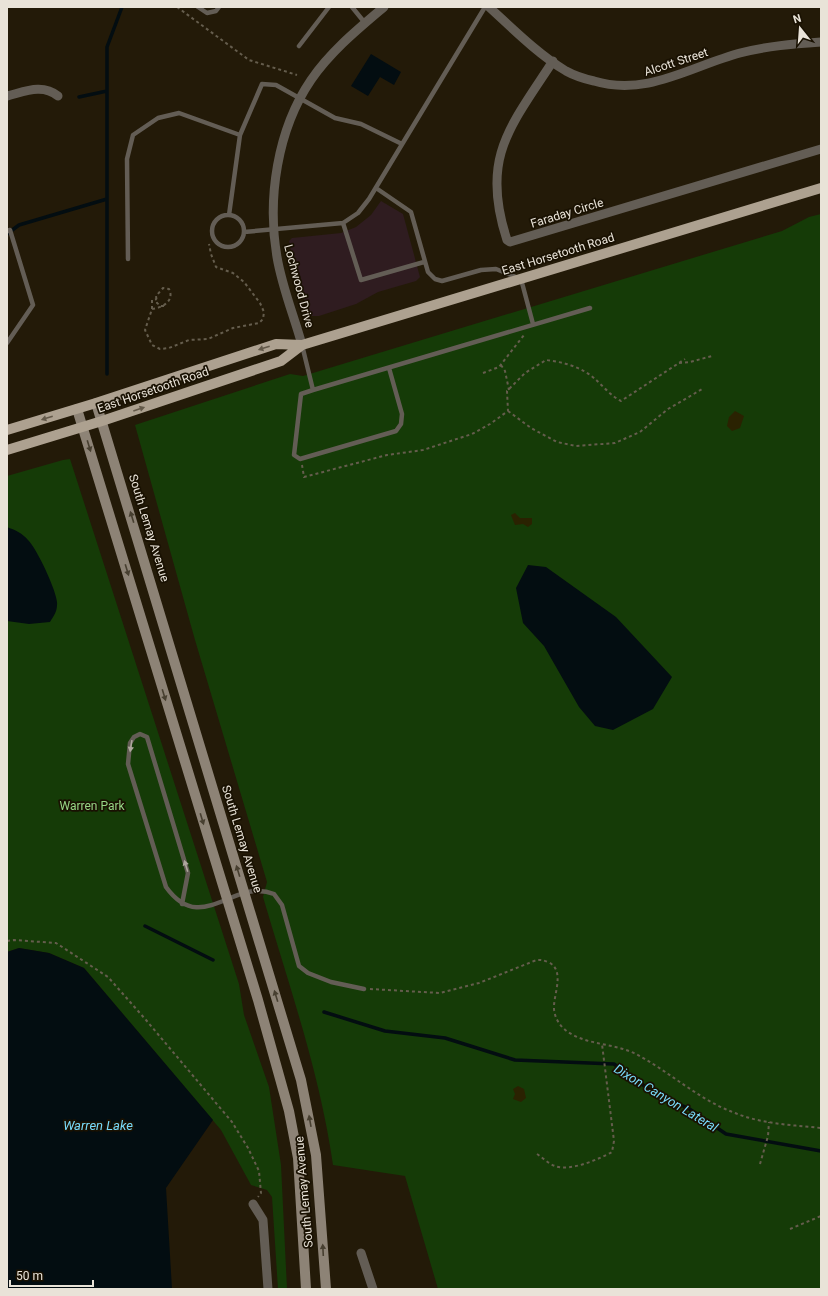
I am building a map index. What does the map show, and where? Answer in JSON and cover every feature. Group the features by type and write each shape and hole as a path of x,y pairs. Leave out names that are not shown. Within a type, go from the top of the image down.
{"main road":[{"name":"East Horsetooth Road","path":"7,430 78,409 276,344 302,345 821,188"},
{"name":"East Horsetooth Road","path":"7,450 102,421 281,361 302,345"},
{"name":"South Lemay Avenue","path":"96,403 308,1107 316,1155 326,1289"},
{"name":"South Lemay Avenue","path":"78,409 226,900 258,1000 289,1111 298,1158 306,1289"}],"street":[{"name":"Lochwood Drive","path":"302,345 281,275 273,228 273,203 278,162 290,122 311,80 332,55 384,7"},
{"name":"Alcott Street","path":"489,7 514,30 566,71 587,79 617,86 636,86 671,78 739,53 782,45 821,42"},
{"name":"Faraday Circle","path":"553,61 515,120 506,137 501,152 496,174 496,193 501,224 507,240 510,242 821,149"},
{"path":"7,96 40,88 48,90 58,96"},
{"path":"253,1204 263,1220 268,1289"},
{"path":"361,1253 373,1289"}],"lane":[{"path":"198,7 207,13 216,11 219,7"},
{"path":"299,46 329,7"},
{"path":"352,7 365,23"},
{"path":"244,232 273,228 343,223 358,213 376,188 485,7"},
{"path":"229,215 240,135 262,84 276,85 335,118 361,124 402,144"},
{"path":"128,259 127,159 133,135 158,118 179,113 240,135"},
{"path":"376,188 411,212 424,262 428,272 435,279 442,281 482,270 496,269 521,279 531,325"},
{"path":"229,215 238,218 244,227 244,232 240,241 236,244 225,246 216,241 212,231 213,226 219,218 229,215"},
{"path":"343,223 361,280 424,262"},
{"path":"7,231 10,230 33,305 7,343"},
{"path":"389,368 402,414 401,424 396,431 300,459 294,455 301,394 590,308"},
{"path":"302,345 313,390"},
{"path":"182,904 188,873 146,738 140,734 134,737 130,743 128,764 166,887 182,904 200,908 245,894 259,891 269,892 279,900 295,957 299,966 308,973 331,982 364,989"}],"path":[{"path":"177,7 249,60 297,75"},
{"path":"157,299 152,300 152,309 145,330 152,345 160,349 169,348 189,340 208,339 233,328 259,323 263,319 264,312 260,303 244,282 233,273 216,267 209,244"},
{"path":"152,309 159,309 164,306 170,300 171,294 169,289 163,288 159,291 157,299 160,306 164,306"},
{"path":"483,373 501,365 531,325"},
{"path":"678,363 690,362 712,356"},
{"path":"685,359 621,401 593,377 578,368 560,362 546,360 525,373 507,391 508,410 531,428 557,442 576,446 615,443 640,432 668,409 704,388"},
{"path":"501,365 509,390"},
{"path":"300,459 304,477 387,455 423,450 472,434 490,424 508,410"},
{"path":"7,941 14,940 56,943 108,977 232,1122 248,1148 259,1171 261,1193 253,1204"},
{"path":"364,989 440,993 479,983 539,959 552,964 558,973 554,1009 559,1024 566,1032 576,1037 636,1054 700,1095 734,1113 769,1122 821,1128"},
{"path":"537,1154 556,1167 568,1167 597,1161 612,1152 614,1141 602,1044"},
{"path":"760,1164 768,1136 769,1122"},
{"path":"790,1229 821,1216"}],"shaded area":[{"path":"381,201 403,214 420,277 416,281 378,292 356,304 319,316 312,316 308,312 293,262 289,241 292,238 341,233 356,227 371,215"}],"green space":[{"path":"821,214 821,1289 438,1289 405,1176 333,1165 312,1063 263,897 267,882 195,640 135,425 290,374 303,376 782,231 809,217"},
{"name":"Warren Park","path":"70,459 239,984 244,1015 269,1087 281,1165 287,1289 278,1289 272,1197 267,1190 251,1185 221,1130 84,968 49,953 19,948 7,952 7,476"}],"sand":[{"path":"735,411 744,416 740,428 732,431 727,426 729,417"},
{"path":"515,513 520,518 532,518 532,524 528,527 523,524 515,525 511,515"},
{"path":"518,1086 524,1089 526,1098 521,1102 513,1099 515,1094 513,1089"}],"water":[{"path":"371,54 401,72 394,85 380,77 368,96 351,86"},
{"path":"7,527 23,535 32,544 46,571 57,600 55,614 50,622 29,624 7,621"},
{"path":"528,565 546,567 616,617 672,677 653,709 613,730 595,726 579,707 544,646 523,623 516,588"},
{"name":"Warren Lake","path":"19,948 49,953 84,968 213,1120 166,1188 172,1289 7,1289 7,952"}],"waterway":[{"path":"107,374 107,47 122,7"},
{"path":"79,97 107,91"},
{"path":"7,234 19,225 107,199"},
{"name":"Dixon Canyon Lateral","path":"145,926 213,960"},
{"name":"Dixon Canyon Lateral","path":"324,1012 385,1031 445,1038 515,1060 614,1064 657,1095 688,1108 726,1134 821,1151"}]}
